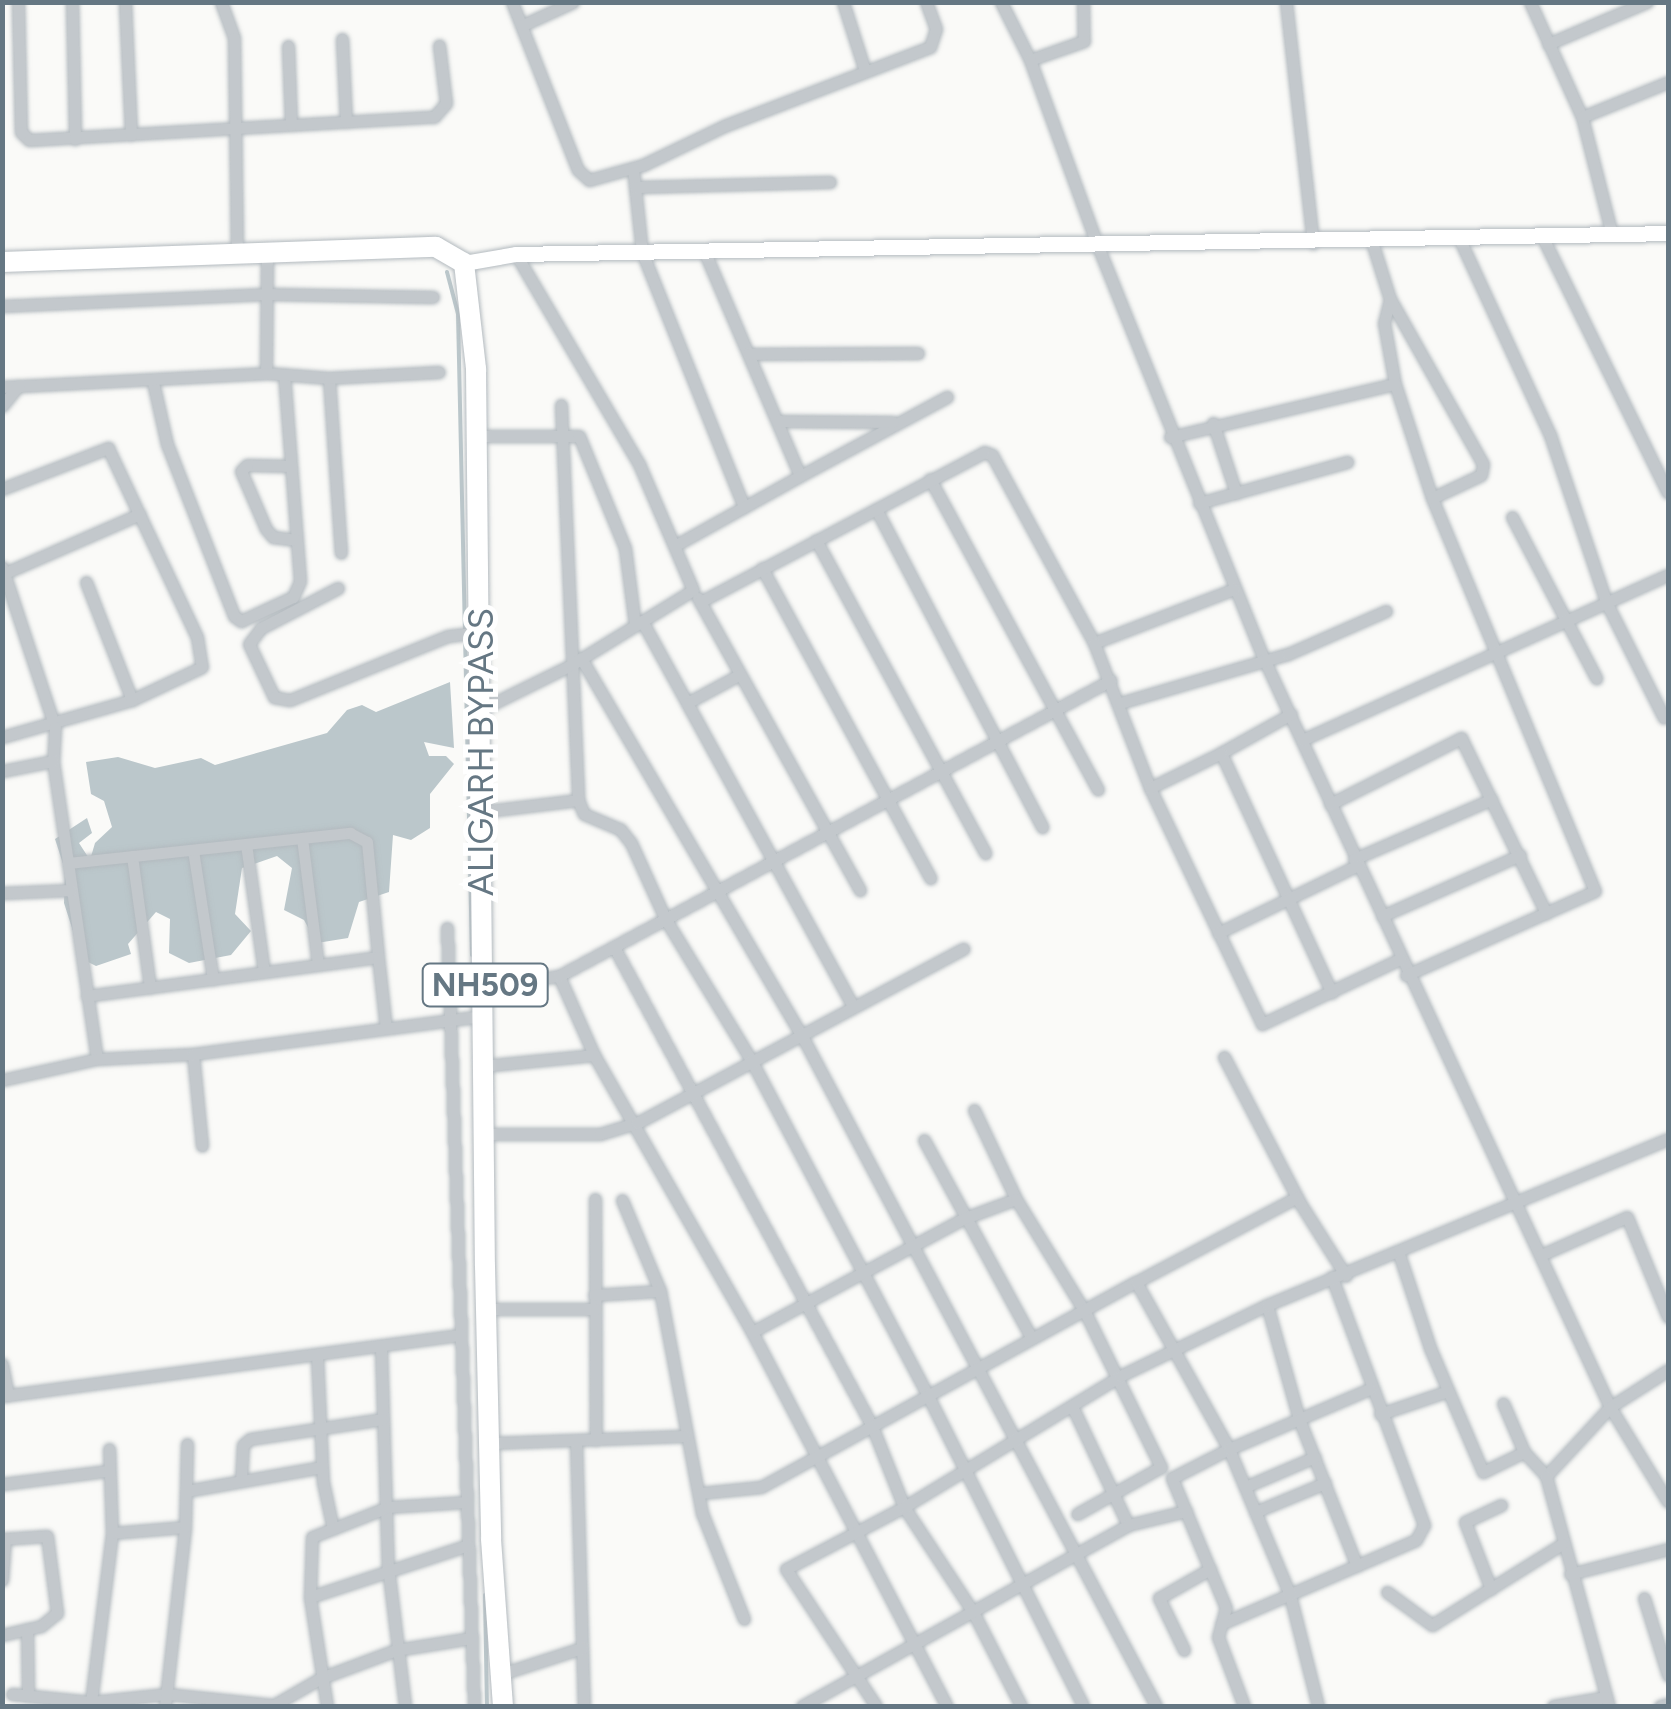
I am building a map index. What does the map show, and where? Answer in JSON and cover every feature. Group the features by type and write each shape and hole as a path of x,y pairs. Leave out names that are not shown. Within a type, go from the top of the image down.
{"highway":[{"path":"2,262 236,255 268,266 436,247 464,263"},
{"name":"ALIGARH BYPASS","path":"464,263 473,302 477,436 479,812 485,987 469,1018 482,1066 487,1134 490,1443 503,1706"}],"street":[{"path":"18,2 21,132 29,140 239,130 441,112 439,46"},
{"path":"72,2 76,139"},
{"path":"125,2 132,134"},
{"path":"221,2 234,38 239,130 236,255"},
{"path":"512,2 582,176 590,180 633,168 865,71 930,48 936,29 926,2"},
{"path":"522,25 573,2"},
{"path":"842,2 865,71"},
{"path":"1001,2 1030,60 1170,436 1264,659 1406,975 1518,1203 1610,1407 1668,1502"},
{"path":"1030,60 1084,42 1083,2"},
{"path":"1286,2 1313,242"},
{"path":"1530,2 1582,117 1612,235"},
{"path":"1548,44 1647,2"},
{"path":"342,39 346,122"},
{"path":"288,46 291,125"},
{"path":"1582,117 1668,82"},
{"path":"633,168 642,252 744,507"},
{"path":"635,186 830,182"},
{"path":"464,263 516,254 1372,242 1668,233"},
{"path":"1541,234 1668,493"},
{"path":"1459,238 1550,435 1607,604 1664,718"},
{"path":"1372,242 1390,299 1483,464 1481,474 1432,498"},
{"path":"704,252 800,476"},
{"path":"516,254 594,378 697,596 860,890"},
{"path":"266,373 268,266"},
{"path":"2,306 267,294 433,297"},
{"path":"1390,299 1384,323 1395,384 1432,498 1500,651 1595,890 1406,975"},
{"path":"749,354 918,353"},
{"path":"2,386 153,382 266,373 329,378 439,372"},
{"path":"153,382 166,444 234,616 255,620 293,597 300,580 284,376"},
{"path":"329,378 341,553"},
{"path":"1170,436 1395,384"},
{"path":"2,406 18,386"},
{"path":"676,545 894,422 947,397"},
{"path":"562,406 576,662 578,800 584,814 620,829 631,843 666,920 751,1060 860,1274 927,1394 1083,1706"},
{"path":"777,421 894,422"},
{"path":"1213,424 1236,493"},
{"path":"477,436 579,436 625,548 638,623 687,703 852,1004"},
{"path":"2,488 101,445 113,453 197,637 202,667 132,700 56,727 2,738"},
{"path":"478,711 576,662 638,623 762,568 984,452 992,454 1094,643 1150,788 1262,1024 1400,959"},
{"path":"1199,503 1347,462"},
{"path":"292,466 247,465 241,471 266,529 273,537 297,540"},
{"path":"930,480 1098,790"},
{"path":"876,509 1042,827"},
{"path":"97,1059 53,762 56,727 4,570 140,514"},
{"path":"1512,518 1596,678"},
{"path":"816,540 984,853"},
{"path":"762,568 886,804 930,878"},
{"path":"1302,740 1668,575"},
{"path":"86,582 132,700"},
{"path":"338,588 261,628 249,644 274,698 290,700 458,633 477,632"},
{"path":"1094,643 1234,590"},
{"path":"1120,702 1264,659 1386,611"},
{"path":"576,662 720,891 802,1034 978,1364 1073,1556 1156,1706"},
{"path":"687,703 739,675"},
{"path":"485,987 559,976 942,775 1111,680"},
{"path":"1150,788 1291,714"},
{"path":"1330,804 1458,738 1546,913"},
{"path":"1221,753 1332,993"},
{"path":"2,771 53,762"},
{"path":"1218,932 1492,799"},
{"path":"479,812 578,800"},
{"path":"68,863 350,833 367,842 386,1028"},
{"path":"302,838 318,965"},
{"path":"246,844 264,972"},
{"path":"193,850 213,979"},
{"path":"1382,916 1520,855"},
{"path":"132,856 150,988"},
{"path":"2,894 71,890"},
{"path":"447,928 469,1018 461,1335 474,1706"},
{"path":"614,947 872,1426 904,1507 973,1612 1020,1706"},
{"path":"487,1134 600,1134 637,1122 852,1004 963,949"},
{"path":"87,996 378,957"},
{"path":"559,976 594,1055 637,1122 752,1332 947,1706"},
{"path":"2,1080 97,1059 193,1054 469,1018"},
{"path":"193,1054 202,1146"},
{"path":"482,1066 594,1055"},
{"path":"1221,1624 1416,1540 1424,1525 1370,1389 1339,1276 1224,1056"},
{"path":"974,1110 1016,1199 1120,1376 1162,1467 1172,1478 1226,1608 1237,1618"},
{"path":"876,1706 786,1569 904,1507 964,1467 1120,1376 1267,1306 1668,1139"},
{"path":"924,1140 1030,1335"},
{"path":"701,1493 762,1487 1030,1335 1084,1312 1297,1198"},
{"path":"595,1199 596,1440"},
{"path":"752,1332 915,1249 965,1218 1016,1199"},
{"path":"622,1200 660,1291 702,1513 744,1619"},
{"path":"1541,1255 1626,1217 1668,1317"},
{"path":"1398,1254 1448,1391 1484,1472 1524,1452"},
{"path":"1136,1282 1229,1448 1290,1594 1318,1706"},
{"path":"594,1295 660,1291"},
{"path":"1267,1306 1300,1419 1357,1566"},
{"path":"487,1309 595,1310"},
{"path":"2,1364 5,1396 380,1349 461,1335"},
{"path":"380,1349 388,1567 405,1706"},
{"path":"317,1357 322,1467 332,1530"},
{"path":"1546,1476 1610,1407 1667,1375"},
{"path":"1172,1478 1229,1448 1370,1389"},
{"path":"1380,1414 1448,1391"},
{"path":"1503,1403 1524,1452 1546,1476 1607,1702 1553,1706"},
{"path":"1072,1406 1128,1525"},
{"path":"242,1481 243,1445 250,1440 382,1419"},
{"path":"490,1443 685,1436"},
{"path":"576,1441 584,1706"},
{"path":"166,1700 185,1527 187,1444"},
{"path":"90,1702 112,1533 109,1449"},
{"path":"1245,1487 1314,1457"},
{"path":"186,1491 322,1467"},
{"path":"1077,1514 1162,1467"},
{"path":"2,1484 107,1471"},
{"path":"1256,1512 1325,1483"},
{"path":"327,1706 310,1596 312,1537 388,1507 466,1502"},
{"path":"1491,1588 1465,1522 1501,1505"},
{"path":"802,1706 860,1678 1019,1583 1128,1525 1186,1511"},
{"path":"112,1533 185,1527"},
{"path":"2,1580 4,1539 47,1536 55,1564 57,1614 27,1629 2,1635"},
{"path":"1386,1592 1432,1626 1562,1544"},
{"path":"310,1596 388,1567 468,1545"},
{"path":"1570,1574 1668,1549"},
{"path":"1184,1650 1159,1598 1210,1570"},
{"path":"1644,1598 1668,1675"},
{"path":"1226,1608 1218,1637 1244,1706"},
{"path":"27,1629 28,1696"},
{"path":"12,1694 90,1702 166,1700 274,1705 320,1678 396,1650 472,1638"},
{"path":"501,1674 582,1648"},
{"path":"1660,1706 1668,1704"}],"shaded area":[{"path":"450,682 454,748 424,742 429,756 446,756 454,764 430,794 430,828 411,840 393,835 389,892 359,902 348,938 317,943 304,920 284,910 292,868 277,856 242,868 235,914 251,931 231,955 189,963 169,953 170,919 156,912 128,944 131,954 96,966 82,959 64,903 65,870 55,839 87,818 92,833 79,843 90,860 95,843 112,827 104,801 91,794 86,762 118,757 155,768 201,758 215,765 327,733 347,710 362,705 376,712"}],"waterway":[{"path":"447,272 458,314 472,955"},
{"path":"485,1595 487,1706"}]}
